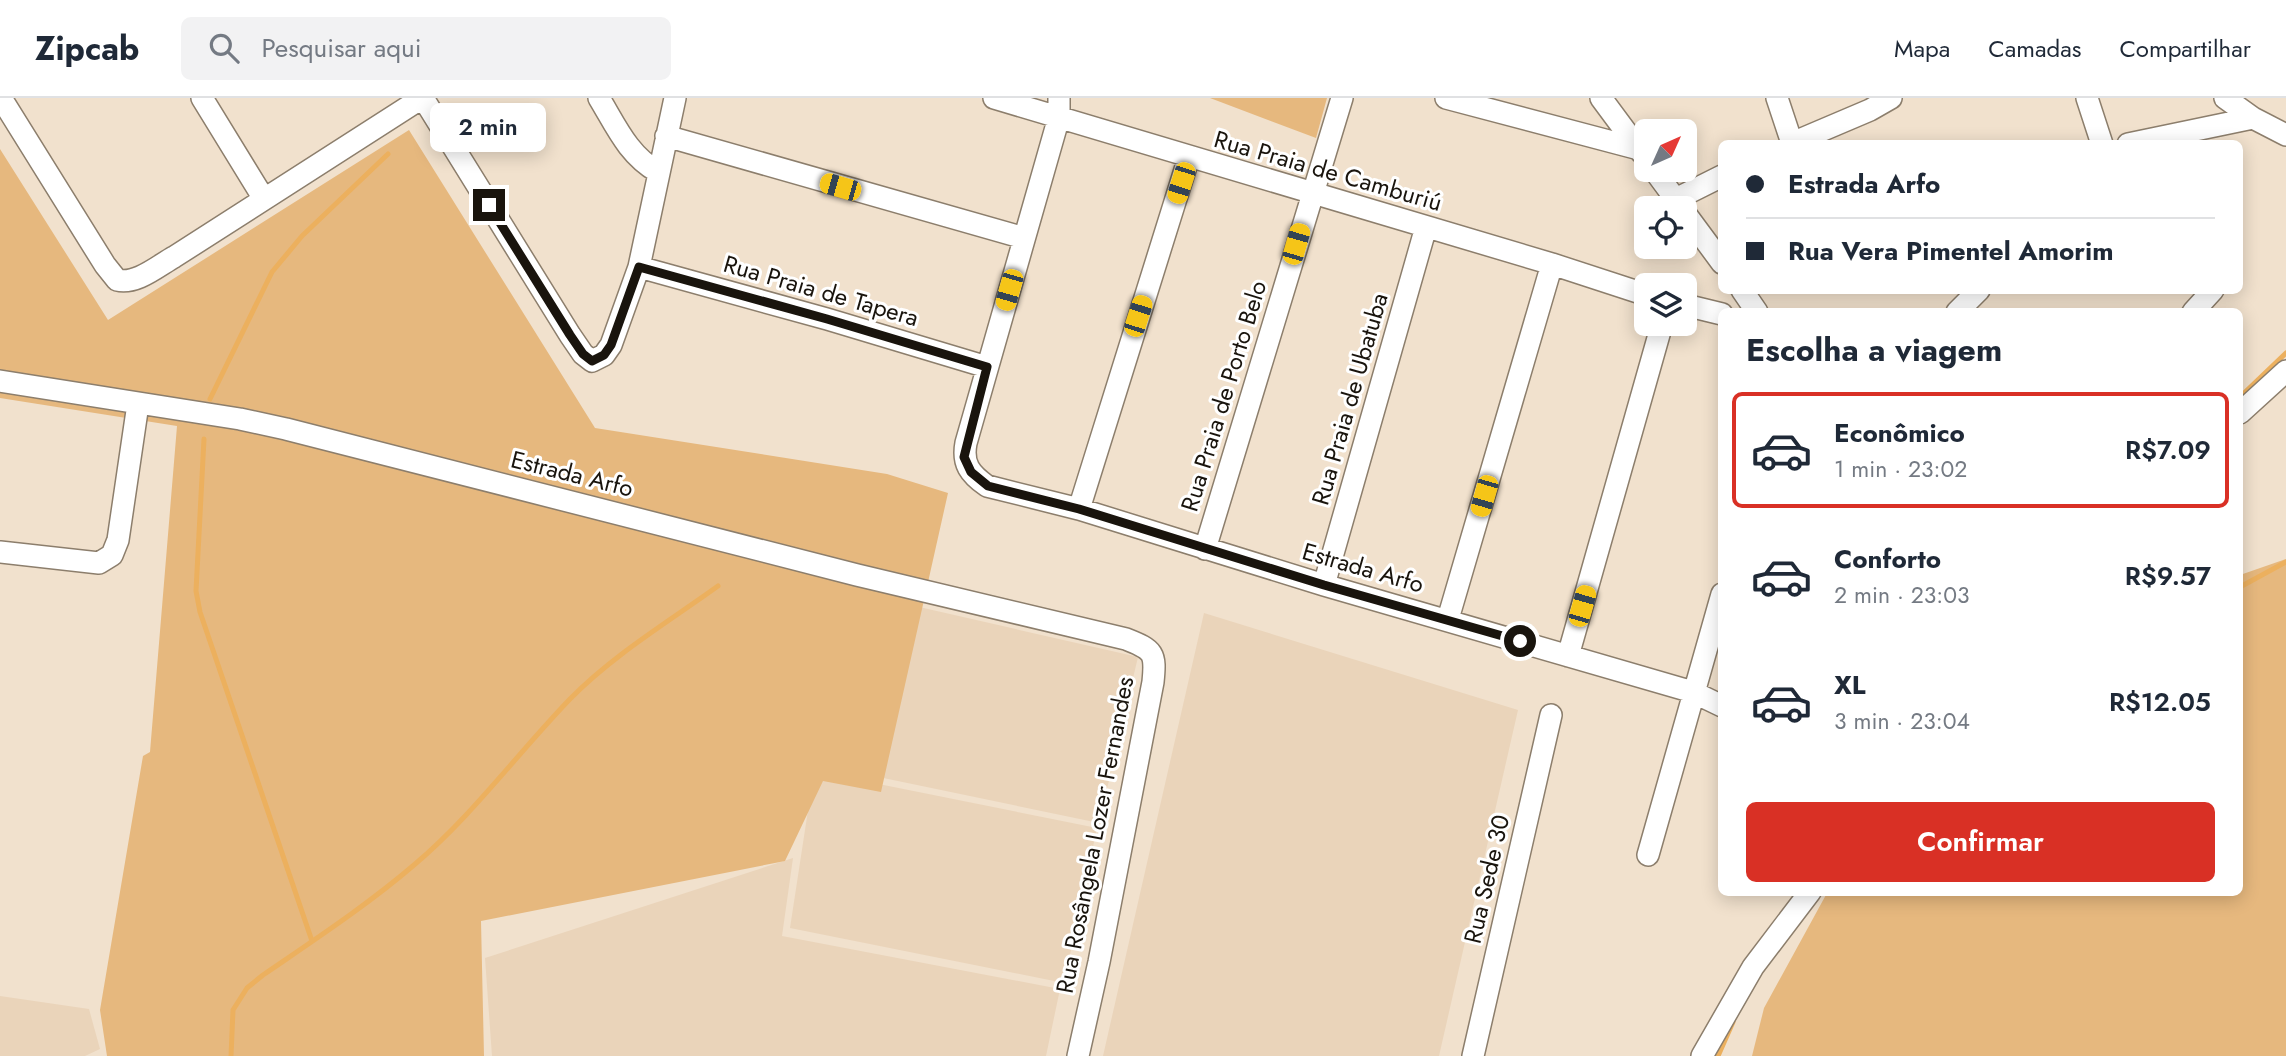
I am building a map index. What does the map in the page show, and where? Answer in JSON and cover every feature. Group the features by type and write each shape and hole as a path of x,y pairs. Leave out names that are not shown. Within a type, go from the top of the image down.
{"street":[{"path":"1,98 117,280 132,280 174,257 422,98 583,354 592,361 604,355 611,345 639,267 657,172 675,98"},
{"path":"202,98 264,199"},
{"path":"599,98 630,149 643,163 657,172"},
{"name":"Rua Praia de Camburiú","path":"994,98 1059,108 1189,157 1634,291"},
{"name":"Rua Praia de Porto Belo","path":"1205,549 1342,98"},
{"path":"1446,98 1634,151"},
{"path":"1601,98 1634,142"},
{"path":"1777,98 1790,140"},
{"path":"1798,140 1870,110 1891,98"},
{"path":"2087,98 2101,140"},
{"path":"2230,100 2253,118 2286,135"},
{"path":"987,367 1059,108"},
{"path":"2147,140 2253,118"},
{"path":"666,136 1024,239"},
{"path":"1079,509 1189,157"},
{"path":"1696,196 1718,179"},
{"path":"1697,221 1713,235"},
{"name":"Rua Praia de Ubatuba","path":"1324,585 1426,227"},
{"path":"1448,619 1552,264"},
{"name":"Rua Praia de Tapera","path":"639,267 987,367"},
{"path":"1961,308 1975,294"},
{"path":"2197,308 2209,294"},
{"path":"1697,308 1718,313"},
{"path":"1568,656 1659,336"},
{"name":"Estrada Arfo","path":"987,367 964,457 971,472 988,486 1079,509 1324,585 1693,692 1718,704"},
{"path":"2243,410 2286,371"},
{"name":"Estrada Arfo","path":"0,382 240,419 286,429 857,575 1126,639"},
{"path":"0,552 99,563 112,555 118,540 138,404"},
{"path":"1648,855 1718,608"},
{"name":"Rua Rosângela Lozer Fernandes","path":"1078,1056 1153,682 1155,663 1152,653 1147,647 1126,639"},
{"name":"Rua Sede 30","path":"1474,1056 1551,715"},
{"path":"1702,1056 1753,967 1807,896"}],"shaded area":[{"path":"1210,98 1327,98 1316,138"},
{"path":"409,130 595,428 887,474 948,493 881,792 823,781 785,861 481,921 484,1056 107,1056 100,1010 143,756 150,752 177,426 0,398 0,149 108,320"},
{"path":"2286,559 2286,1056 1752,1056 1764,1008 1825,896 2243,896 2243,574"},
{"path":"849,591 1138,657 1099,823 816,764"},
{"path":"1204,613 1518,710 1439,1056 1103,1056"},
{"path":"814,771 1097,828 1064,983 790,928"},
{"path":"793,858 782,936 1060,989 1046,1056 492,1056 485,958"},
{"path":"0,996 89,1009 100,1049 85,1056 0,1056"}],"waterway":[{"path":"210,399 272,272 302,236 388,154"},
{"path":"2243,394 2286,353"},
{"path":"204,439 196,591 200,612 312,941"},
{"path":"2243,585 2286,562"},
{"path":"231,1056 233,1010 247,988 359,909 414,865 455,826 587,683 623,653 718,586"},
{"path":"1718,1056 1733,1022"}],"route":[{"path":"489,205 570,335 583,354 592,361 604,355 611,345 639,267 987,367 964,457 966,466 976,478 988,486 1079,509 1324,585 1520,641"}]}
